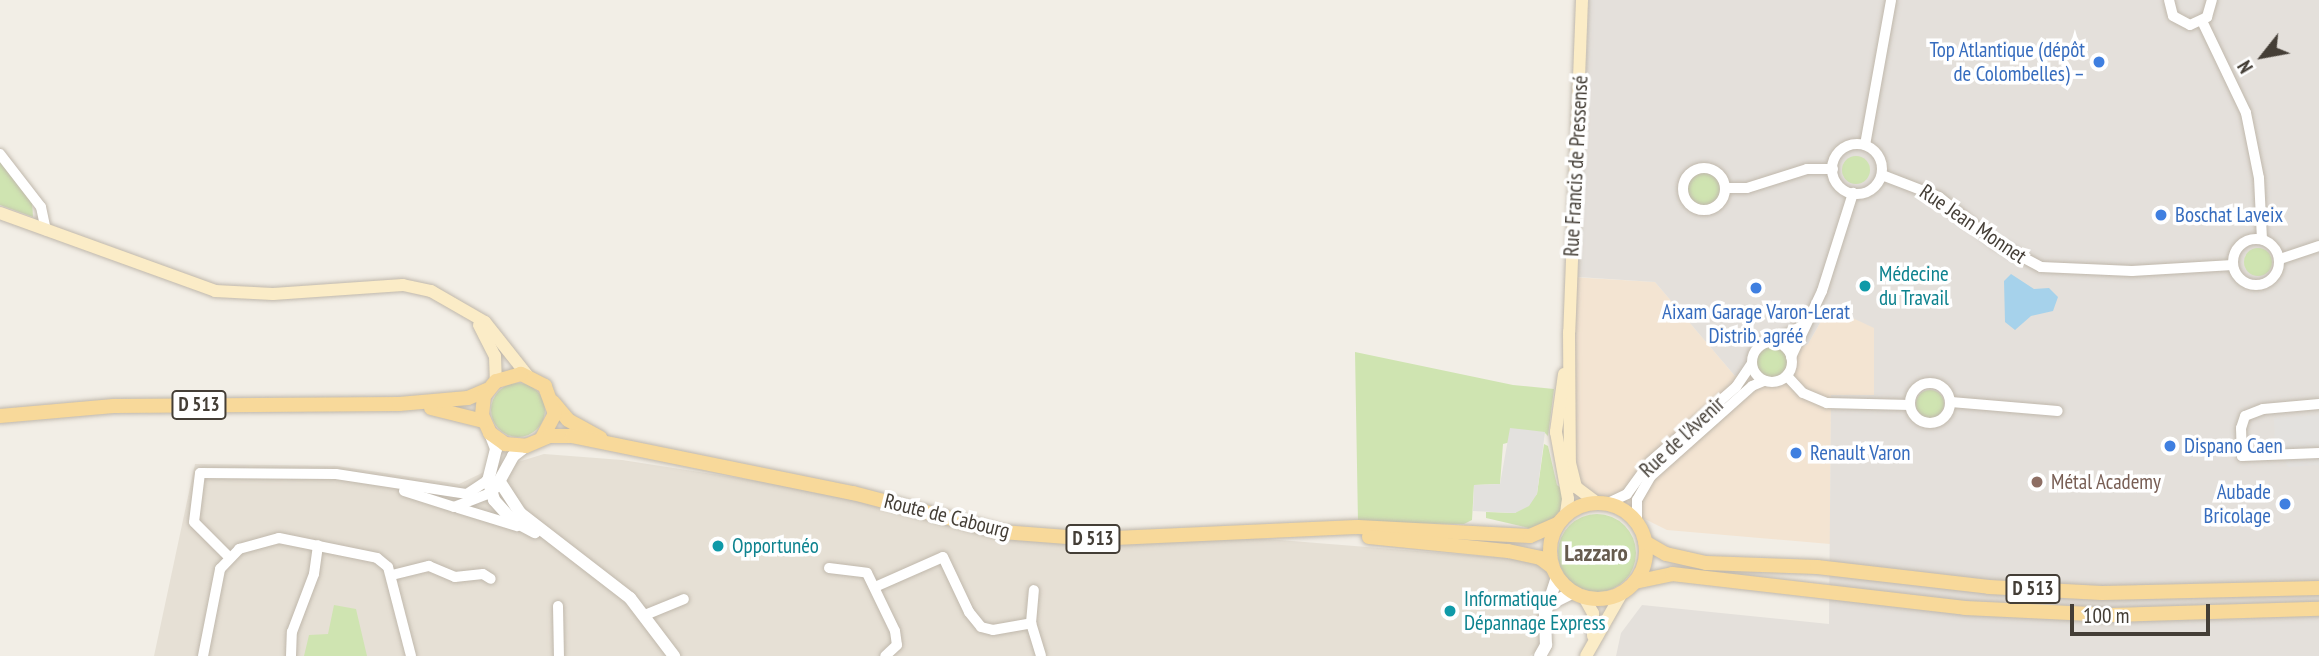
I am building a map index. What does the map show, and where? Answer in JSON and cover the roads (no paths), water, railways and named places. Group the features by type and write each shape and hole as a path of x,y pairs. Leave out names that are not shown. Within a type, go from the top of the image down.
{"main road":[{"name":"Rue Francis de Pressensé","path":"1569,332 1582,0"},
{"path":"0,213 215,291 273,294 403,285 431,291 485,322 527,375 545,386 552,400 554,418 542,438 526,446 505,444 486,427 482,402 492,385 509,374 527,375"},
{"path":"468,311 491,344 492,385"},
{"path":"1569,332 1571,475 1576,487 1637,522 1645,542 1644,563 1635,582 1622,593 1593,639 1586,656"},
{"path":"1569,332 1556,432 1568,499 1550,545 1554,572 1593,613 1593,639"},
{"name":"D 513","path":"0,416 114,406 399,404 468,398 492,385"},
{"name":"D 513","path":"552,400 570,422 611,444"},
{"name":"D 513","path":"399,404 442,409 486,427"},
{"name":"D 513","path":"542,438 565,435 611,444"},
{"name":"Route de Cabourg","path":"611,444 853,493 978,527 1056,539 1288,530"},
{"path":"1561,519 1602,503"},
{"name":"D 513","path":"1288,530 1358,527 1530,536 1561,519"},
{"name":"D 513","path":"1288,530 1508,551 1540,558 1554,572"},
{"name":"D 513","path":"1645,542 1666,554 1706,563 1817,567 1989,587 2102,593 2319,588"},
{"name":"D 513","path":"1635,582 1672,574 1925,604 2058,613 2213,615 2319,609"},
{"path":"1578,595 1603,599 1622,593"}],"street":[{"path":"1865,145 1891,0"},
{"path":"2169,0 2178,20 2190,25 2202,21 2211,0"},
{"path":"2202,21 2246,113 2259,178 2262,240"},
{"path":"1865,145 1879,157 1881,175 1874,188 1853,193 1839,185 1833,169 1843,148 1865,145"},
{"path":"0,155 41,207 46,230"},
{"path":"1708,168 1720,175 1725,188 1718,205 1700,210 1685,199 1683,187 1694,170 1708,168"},
{"path":"1725,188 1747,188 1807,169 1833,169"},
{"name":"Rue Jean Monnet","path":"1881,175 1940,197 1996,243 2041,267 2132,271 2233,265"},
{"path":"1787,376 1791,356 1822,291 1853,193"},
{"path":"2262,240 2277,250 2280,259 2275,277 2260,286 2242,281 2233,265 2234,256 2244,242 2262,240"},
{"path":"2280,259 2319,246"},
{"path":"1787,376 1764,381 1751,365 1758,347 1775,342 1805,323"},
{"path":"1775,342 1791,356"},
{"name":"Rue de l'Avenir","path":"1602,503 1627,494 1650,462 1736,387 1751,365"},
{"path":"1787,376 1803,393 1827,403 1910,405"},
{"name":"Rue de l'Avenir","path":"1637,522 1637,500 1657,470 1752,386 1764,381"},
{"path":"1930,382 1947,390 1951,402 1947,415 1930,423 1919,419 1910,405 1913,391 1930,382"},
{"path":"1951,402 2058,411"},
{"path":"2319,404 2263,409 2245,416 2241,428 2242,456 2319,453"},
{"path":"486,427 496,449 493,485 505,514 528,529"},
{"path":"454,507 493,485 513,456 526,446"},
{"path":"229,557 194,523 200,473 336,474 467,494 493,485"},
{"path":"391,484 552,538"},
{"path":"493,485 552,538 611,581 645,615 674,656"},
{"path":"203,656 220,569 229,557 267,538 318,545 377,558 392,575 411,656"},
{"path":"291,656 292,632 314,574 318,545"},
{"path":"875,587 943,557 969,612 981,627 993,630 1031,623"},
{"path":"392,575 429,566 455,577 483,574 491,579"},
{"path":"829,568 867,573 896,638 897,645 885,656"},
{"path":"1540,656 1546,645 1548,605 1554,572"},
{"path":"1034,590 1031,623 1041,656"},
{"path":"1548,605 1578,595"},
{"path":"645,615 679,598"},
{"path":"558,606 559,656"}],"water":[{"path":"2011,274 2034,289 2049,288 2058,297 2053,311 2031,316 2015,330 2005,322 2004,281"}],"place":[{"name":"Top Atlantique (dépôt de Colombelles) –","path":"2099,62"},
{"name":"Boschat Laveix","path":"2161,215"},
{"name":"Médecine du Travail","path":"1865,286"},
{"name":"Aixam Garage Varon-Lerat Distrib. agréé","path":"1756,288"},
{"name":"Dispano Caen","path":"2170,446"},
{"name":"Renault Varon","path":"1796,453"},
{"name":"Métal Academy","path":"2037,482"},
{"name":"Aubade Bricolage","path":"2285,504"},
{"name":"Opportunéo","path":"718,546"},
{"name":"Informatique Dépannage Express","path":"1450,611"}],"district":[{"name":"Lazzaro","path":"1596,553"}]}
